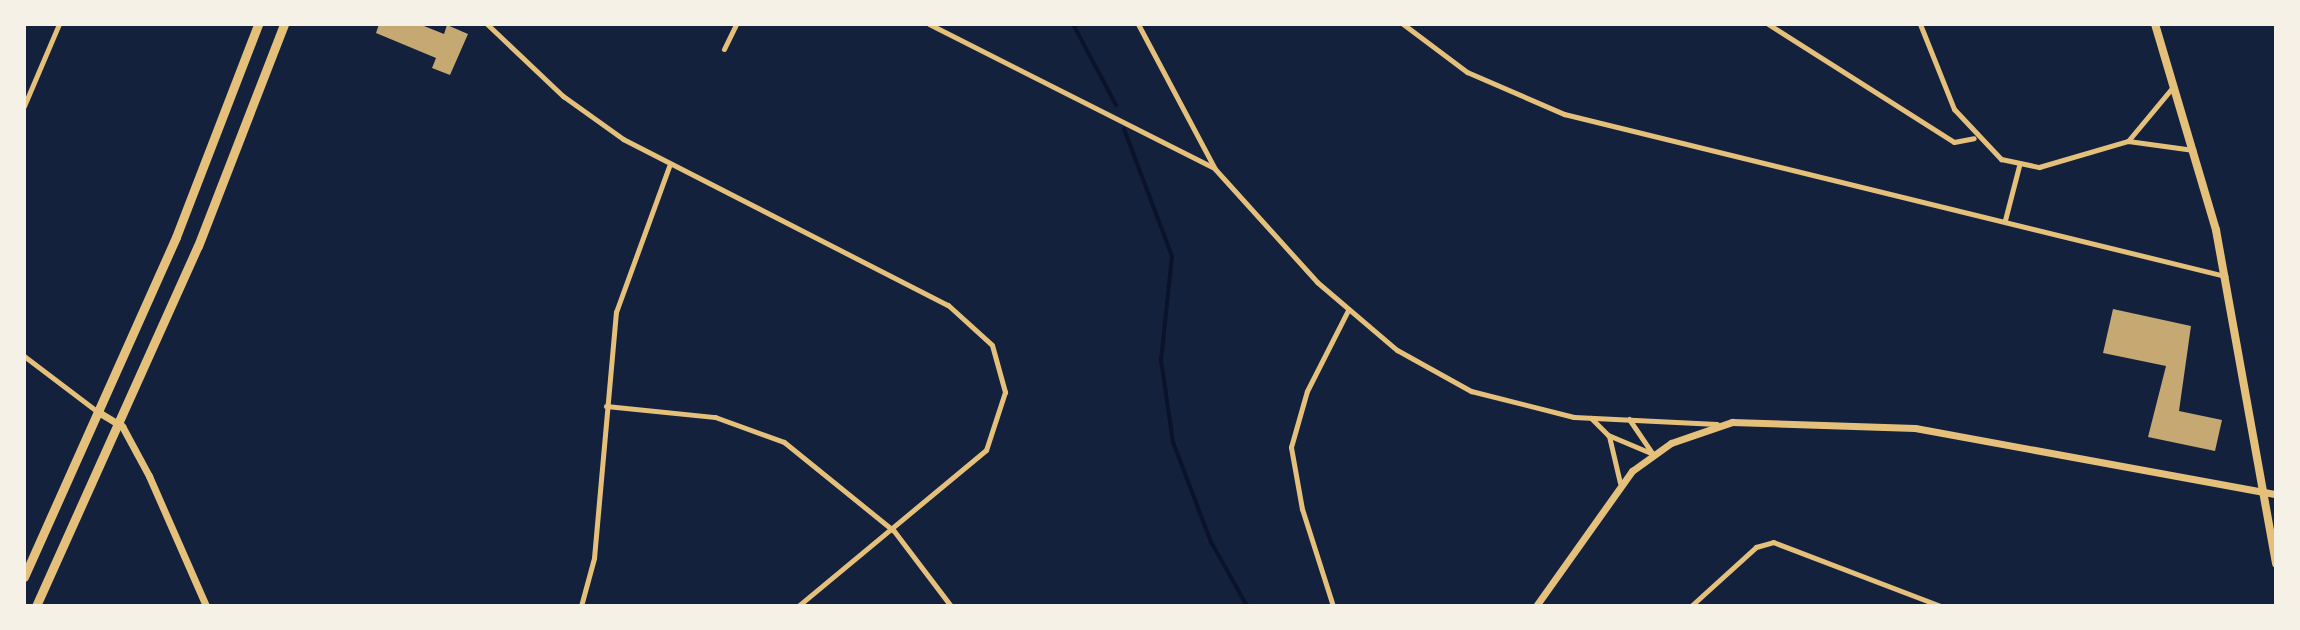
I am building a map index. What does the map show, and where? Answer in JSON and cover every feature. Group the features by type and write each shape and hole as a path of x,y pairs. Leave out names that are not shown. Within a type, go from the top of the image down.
{"main road":[{"path":"24,577 100,413 258,24"},
{"path":"36,606 122,426 284,24"},
{"path":"2155,24 2196,151 2225,276 2276,564"}],"street":[{"path":"24,106 59,24"},
{"path":"487,24 596,121 669,166 948,305 992,345 1005,392 992,440 894,531 798,606"},
{"path":"724,49 736,24"},
{"path":"929,24 1215,169"},
{"path":"1138,24 1215,169 1347,312 1415,362 1471,391 1590,418 1717,424 1802,419 1915,428 2276,494"},
{"path":"1403,24 1467,72 1564,114 2225,276"},
{"path":"1768,24 1954,142 1974,138"},
{"path":"1920,24 1938,79 1974,138 2019,166 2072,162 2128,141 2196,151"},
{"path":"2128,141 2147,109 2175,85"},
{"path":"584,605 594,558 606,406 624,276 669,166"},
{"path":"2005,220 2019,166"},
{"path":"1333,606 1302,509 1291,447 1307,391 1347,312"},
{"path":"24,356 122,426 206,606"},
{"path":"606,406 715,417 768,434 819,465 894,531 951,606"},
{"path":"1590,418 1608,435 1653,454"},
{"path":"1629,419 1653,454"},
{"path":"1536,606 1620,483 1653,454 1717,424"},
{"path":"1608,435 1620,483"},
{"path":"1691,606 1756,547 1773,542 1941,606"}],"building":[{"path":"379,24 419,24 444,34 447,25 468,34 450,75 432,68 436,58 376,33"},
{"path":"2113,309 2191,326 2179,411 2222,420 2215,451 2148,437 2166,366 2103,353"}],"waterway":[{"path":"1073,24 1116,105"},
{"path":"1124,129 1172,256 1161,360 1173,442 1211,542 1247,606"}]}
